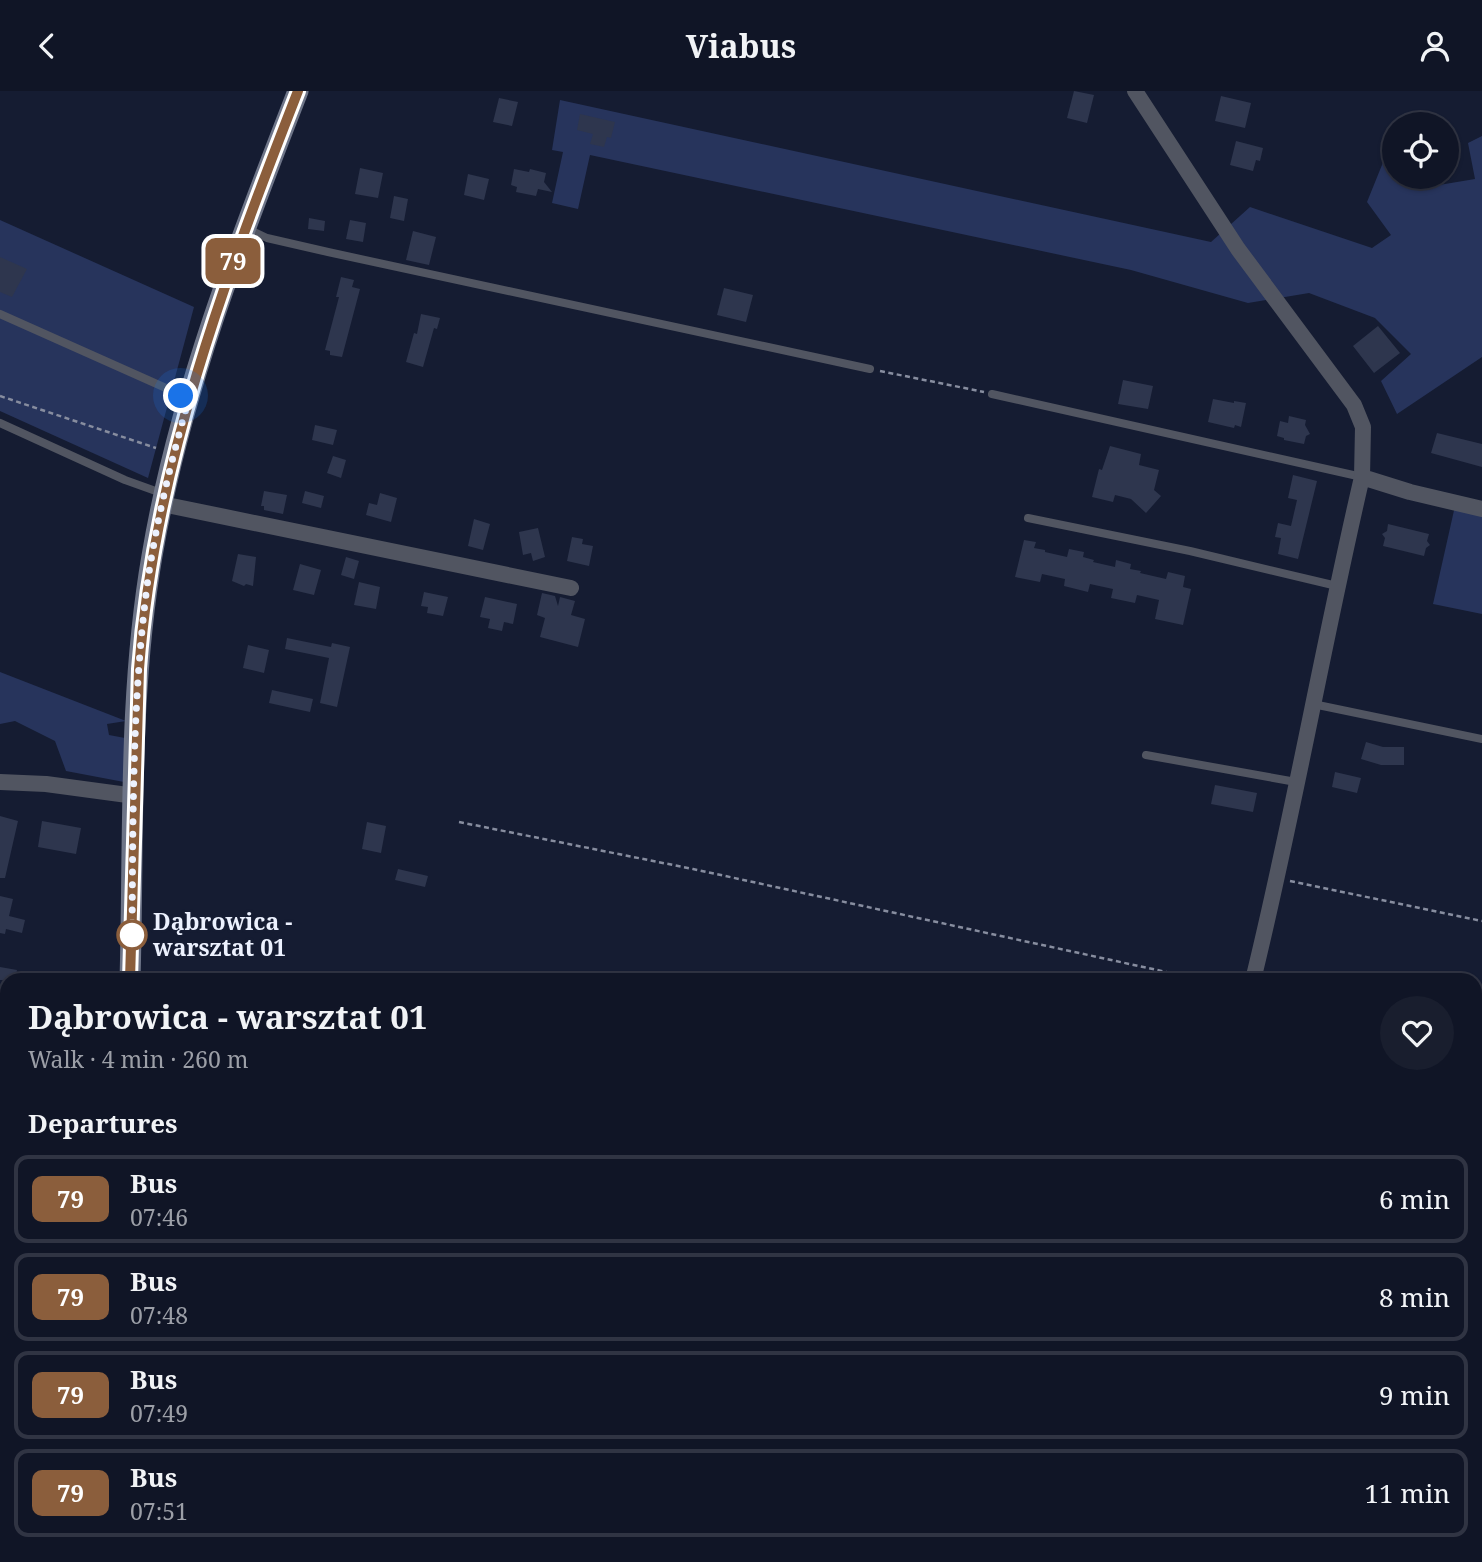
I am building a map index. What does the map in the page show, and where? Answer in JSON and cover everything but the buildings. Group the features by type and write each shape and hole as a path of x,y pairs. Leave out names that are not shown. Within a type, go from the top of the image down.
{"street":[{"path":"130,973 143,620 152,554 173,455 189,398 245,227 298,91"},
{"path":"1135,91 1238,249 1354,405 1363,427 1362,477 1255,973"},
{"path":"1362,477 1482,509"},
{"path":"163,499 571,588"},
{"path":"0,782 46,784 135,796"}],"lane":[{"path":"245,227 267,238 870,369"},
{"path":"0,313 189,398"},
{"path":"992,394 1362,477"},
{"path":"0,423 163,499"},
{"path":"1028,518 1190,551 1337,586"},
{"path":"1312,704 1482,739"},
{"path":"1146,755 1296,782"}],"path":[{"path":"870,369 992,394"},
{"path":"0,395 173,455"},
{"path":"459,822 693,869 1170,973"},
{"path":"1277,879 1482,921"}],"shaded area":[{"path":"560,100 1211,242 1250,207 1372,248 1391,235 1367,202 1382,165 1382,189 1459,189 1459,182 1475,179 1468,143 1482,136 1482,357 1397,414 1381,381 1411,354 1375,318 1309,293 1248,303 1131,270 590,155 578,209 552,203 563,152 552,150"},
{"path":"0,220 194,307 148,478 0,411"},
{"path":"1455,506 1482,512 1482,614 1433,604"},
{"path":"0,672 126,721 107,724 109,735 125,738 124,782 66,771 55,741 15,721 0,724"}],"bus line":[{"name":"79","path":"130,973 139,669 155,538 173,455 207,339 245,227 298,91"}],"place":[{"name":"Dąbrowica - warsztat 01","path":"132,935"}],"route":[{"path":"132,935 136,744 143,620 158,524 189,398 181,396"}]}
